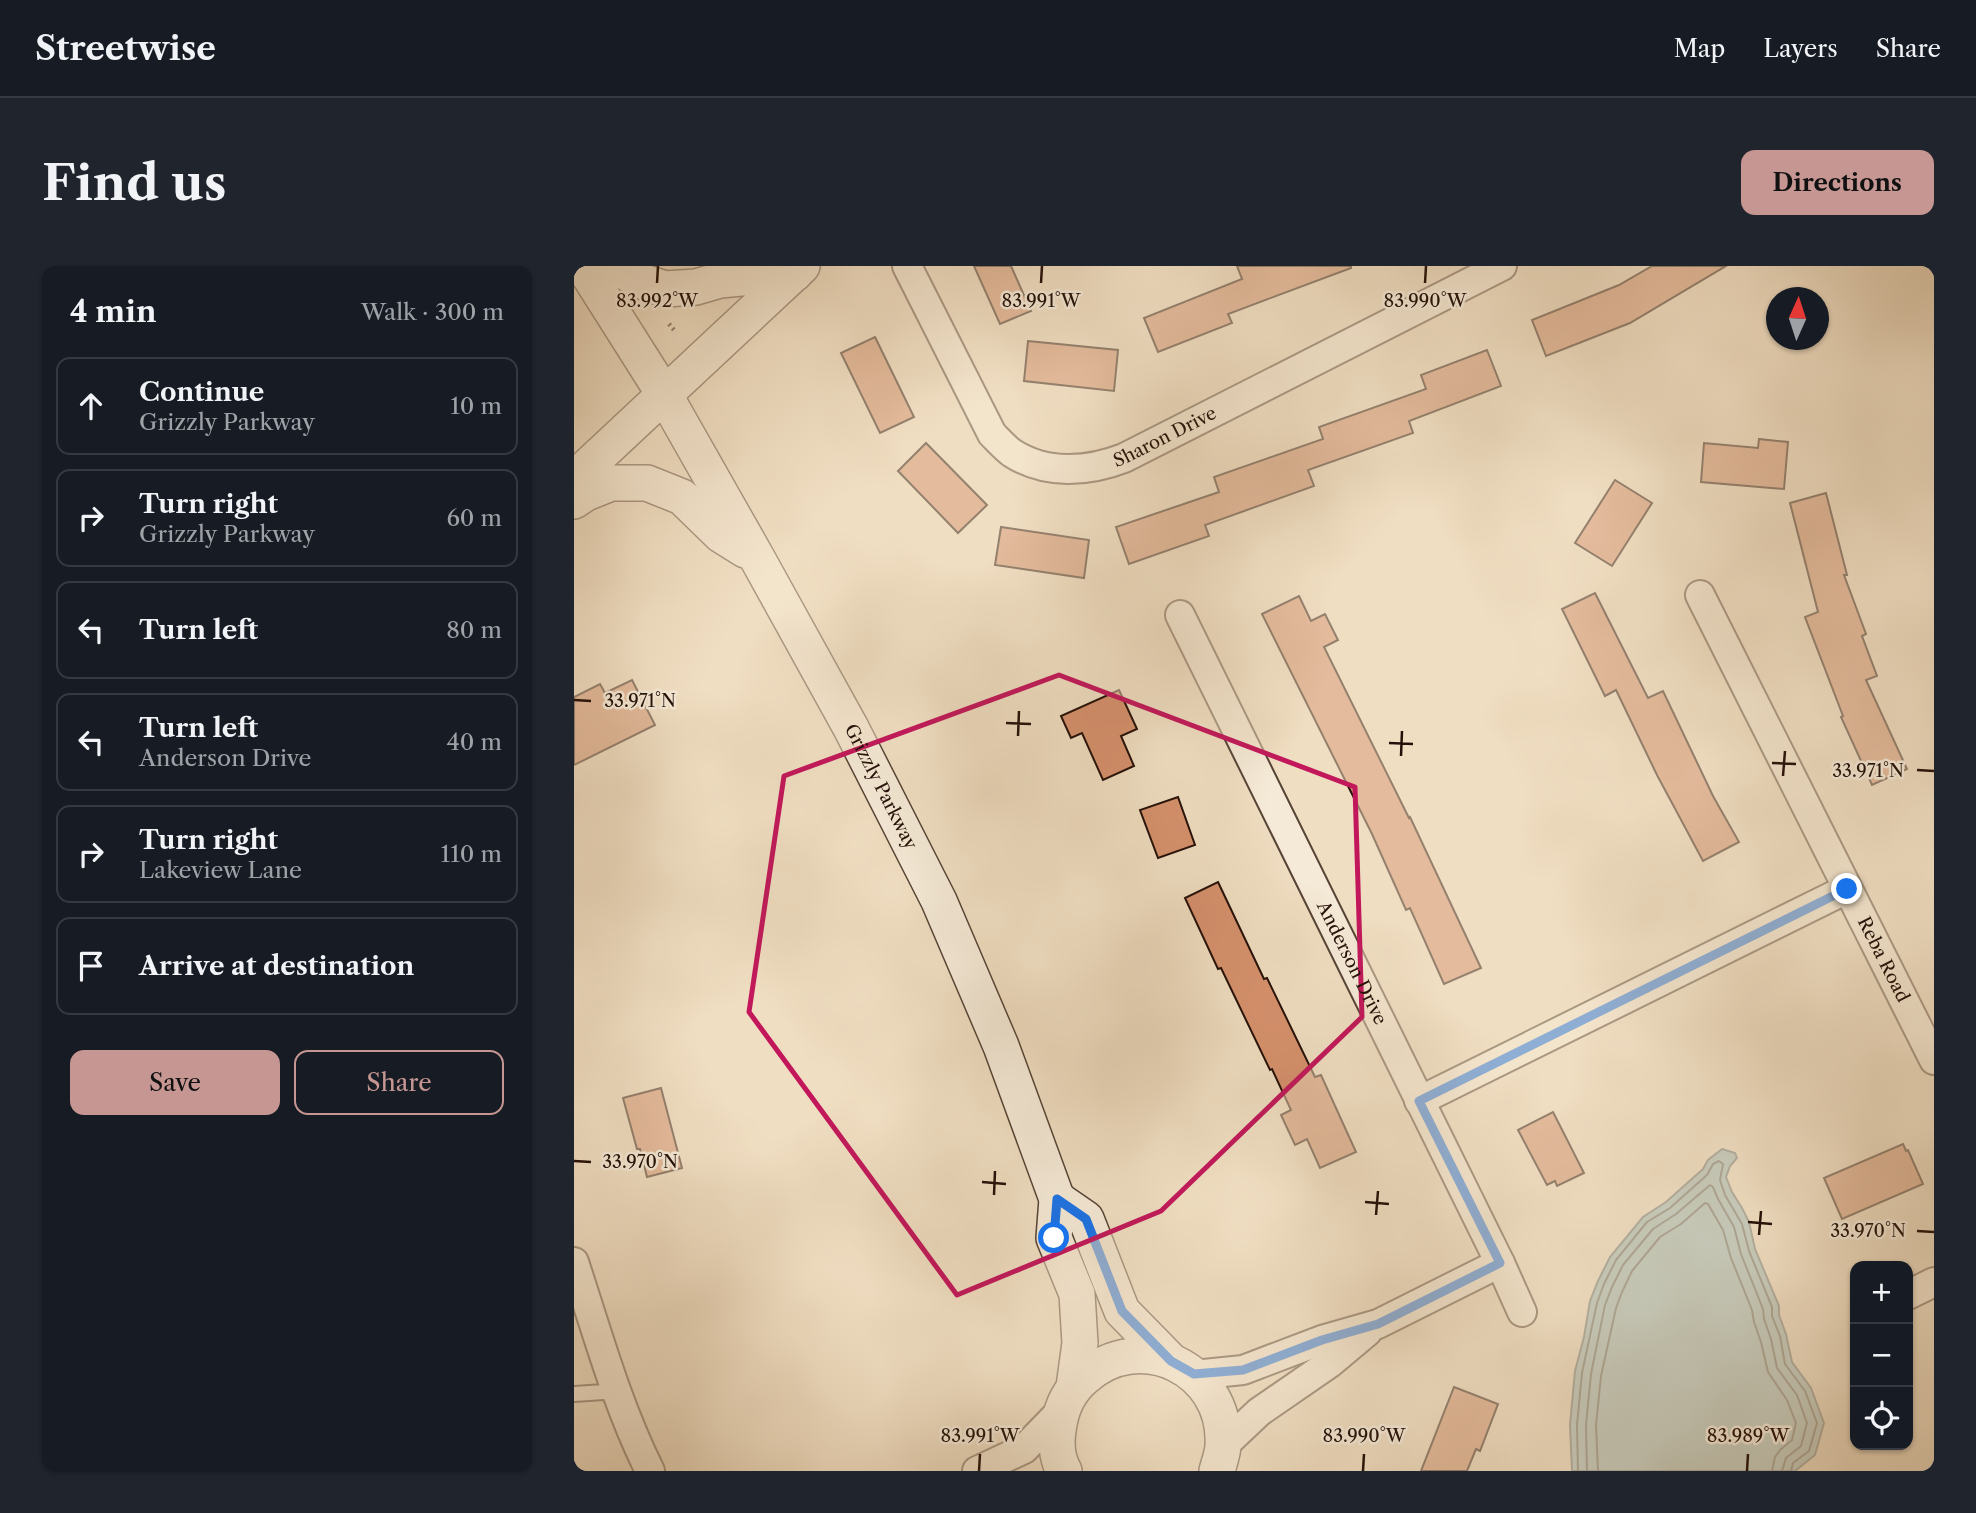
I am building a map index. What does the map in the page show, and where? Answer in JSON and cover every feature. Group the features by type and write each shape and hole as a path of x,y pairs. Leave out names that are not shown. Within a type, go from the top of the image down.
{"street":[{"name":"Grizzly Parkway","path":"583,266 664,394 851,727 939,901 1001,1046 1057,1199 1054,1238 1077,1294 1080,1343 1056,1439 1064,1471"},
{"path":"614,266 641,282 665,289 696,287 720,280 798,269"},
{"name":"Sharon Drive","path":"906,266 992,434 1011,453 1037,465 1071,470 1103,466 1124,458 1502,266"},
{"path":"574,479 798,269"},
{"path":"574,501 611,483 647,483 682,497 722,535 757,558"},
{"name":"Reba Road","path":"1700,595 1934,1060"},
{"name":"Anderson Drive","path":"1180,615 1522,1311"},
{"path":"1419,1101 1847,889"},
{"path":"1057,1199 1086,1219 1122,1311 1212,1395 1222,1419 1220,1459"},
{"path":"976,1471 1024,1449 1094,1369 1118,1358 1145,1355 1183,1368 1243,1370 1322,1340 1378,1324 1500,1263"},
{"path":"576,1276 615,1387 650,1471"},
{"path":"1913,1292 1934,1282"},
{"path":"1220,1459 1259,1412 1330,1363 1378,1324"}],"lane":[{"path":"574,1394 604,1392 615,1387"}],"path":[{"path":"660,330 669,324 675,331"}],"highlighted area":[{"path":"1059,675 1355,787 1362,1017 1161,1211 957,1295 749,1012 784,776"}],"water":[{"path":"1722,1149 1735,1153 1737,1158 1726,1177 1749,1222 1755,1249 1779,1306 1792,1362 1811,1388 1824,1423 1815,1455 1795,1471 1572,1471 1570,1425 1575,1371 1590,1301 1598,1281 1610,1257 1643,1217 1666,1202"}],"building":[{"path":"974,266 1011,266 1031,311 1000,324"},
{"path":"1237,266 1351,268 1228,314 1232,323 1158,352 1144,318 1242,279"},
{"path":"1652,266 1726,266 1630,323 1546,356 1532,320 1619,285"},
{"path":"875,337 914,417 880,433 841,353"},
{"path":"1028,341 1118,350 1114,391 1024,381"},
{"path":"1487,350 1501,386 1409,421 1413,433 1308,470 1314,486 1205,525 1209,536 1129,564 1116,527 1219,492 1214,477 1323,439 1319,427 1426,389 1421,375"},
{"path":"1759,439 1788,442 1784,489 1701,482 1704,443 1758,448"},
{"path":"926,443 987,505 958,533 898,471"},
{"path":"1615,480 1652,503 1612,566 1575,543"},
{"path":"1826,493 1847,575 1844,575 1866,634 1862,636 1877,676 1866,680 1907,769 1872,785 1841,717 1843,716 1805,617 1818,612 1790,503"},
{"path":"1001,527 1089,540 1084,578 995,565"},
{"path":"1595,593 1648,698 1663,691 1713,796 1739,842 1703,861 1616,690 1605,696 1562,609"},
{"path":"1299,596 1311,621 1325,614 1338,640 1324,647 1410,817 1481,968 1444,984 1410,908 1406,910 1372,834 1262,614"},
{"path":"632,680 655,725 574,765 574,697 600,684 605,693"},
{"path":"1119,690 1137,729 1121,736 1134,766 1103,780 1082,733 1071,738 1061,716"},
{"path":"1178,797 1195,845 1158,858 1140,810"},
{"path":"1218,882 1315,1077 1321,1075 1356,1152 1320,1168 1307,1139 1295,1145 1281,1115 1291,1110 1221,968 1218,969 1185,898"},
{"path":"661,1088 682,1168 647,1177 623,1098"},
{"path":"1553,1112 1584,1173 1557,1186 1555,1181 1547,1185 1518,1130"},
{"path":"1903,1144 1923,1184 1842,1219 1824,1178"},
{"path":"1454,1387 1498,1404 1480,1451 1476,1449 1467,1471 1421,1471"}],"route":[{"path":"1054,1238 1057,1199 1086,1219 1122,1311 1171,1361 1194,1374 1243,1370 1322,1340 1378,1324 1500,1263 1419,1101 1847,889"}]}
